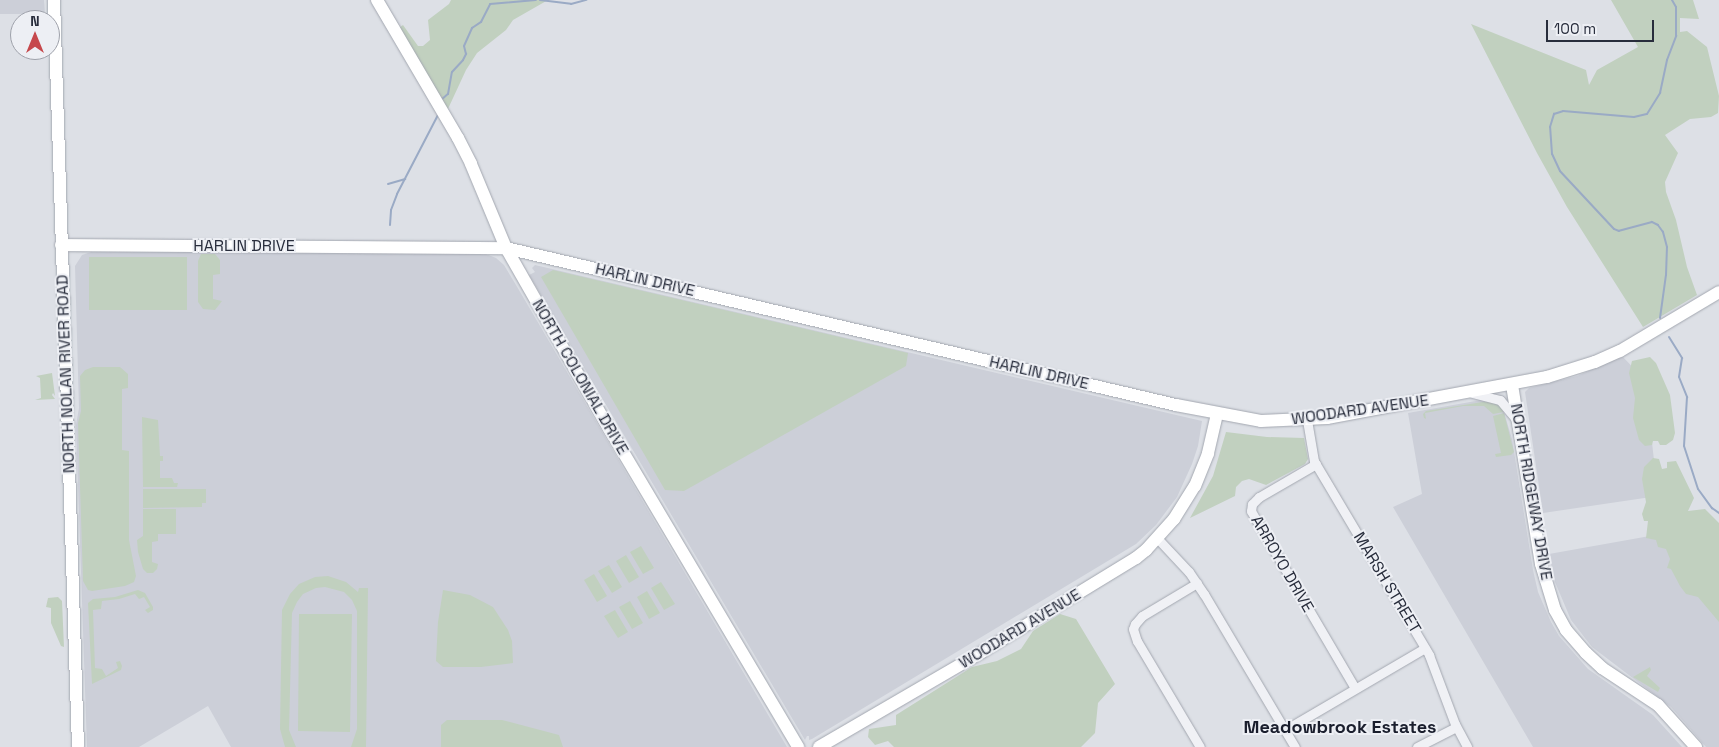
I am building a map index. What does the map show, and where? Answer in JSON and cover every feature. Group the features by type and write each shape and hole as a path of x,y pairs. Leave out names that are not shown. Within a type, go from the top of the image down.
{"street":[{"name":"NORTH NOLAN RIVER ROAD","path":"54,0 78,747"},
{"name":"NORTH COLONIAL DRIVE","path":"378,0 458,138 471,164 506,248 576,371 798,747"},
{"name":"HARLIN DRIVE","path":"61,245 506,248 1217,414"},
{"name":"WOODARD AVENUE","path":"820,747 1136,558 1158,539 1181,511 1196,486 1208,453 1217,414 1261,421 1308,420 1471,393 1554,375 1595,362 1650,334 1719,292"},
{"name":"NORTH RIDGEWAY DRIVE","path":"1512,385 1541,564 1550,597 1561,621 1589,656 1607,671 1658,705 1696,747"},
{"path":"1471,393 1500,400 1520,425"},
{"name":"MARSH STREET","path":"1308,420 1312,452 1316,464 1425,648 1434,665 1456,727 1467,747"},
{"name":"ARROYO DRIVE","path":"1316,464 1259,497 1252,504 1251,511 1355,688"},
{"path":"1158,539 1197,583 1294,747"},
{"path":"1197,583 1142,616 1134,624 1133,629 1137,641 1200,747"},
{"path":"1285,730 1425,648"},
{"path":"1417,747 1456,727"}],"shaded area":[{"path":"0,0 44,0 45,10 10,10 10,14 0,14"},
{"path":"91,252 433,252 486,254 496,258 504,265 516,285 787,747 231,747 208,706 139,747 87,747 76,425 79,408 75,266 82,255"},
{"path":"535,265 1202,421 1198,446 1177,497 1156,525 1136,544 812,739 809,740 809,736 807,736 805,740 529,275 535,272 532,268"},
{"path":"1622,356 1645,380 1658,496 1543,513 1525,392 1529,388 1577,376"},
{"path":"1492,399 1503,409 1512,439 1533,570 1538,592 1551,622 1559,636 1588,669 1653,715 1682,747 1533,747 1393,507 1422,494 1408,413"},
{"path":"1661,534 1719,602 1719,747 1706,747 1671,707 1592,647 1571,620 1555,582 1549,554"}],"green space":[{"path":"451,0 548,0 513,20 506,30 477,53 466,70 447,111 399,28 403,25 418,46 423,46 430,40 428,20 449,4"},
{"path":"1611,0 1693,0 1699,19 1680,18 1680,32 1687,31 1707,47 1719,96 1718,113 1711,117 1690,119 1665,135 1678,153 1665,182 1666,192 1676,220 1687,267 1697,295 1643,327 1567,207 1471,24 1586,70 1589,85 1597,70 1638,47"},
{"path":"201,254 215,254 220,260 220,274 213,275 213,299 222,301 215,310 203,309 198,302 198,261"},
{"path":"89,257 187,257 187,310 89,310"},
{"path":"553,270 908,353 906,366 684,491 665,490 541,277"},
{"path":"1650,357 1656,363 1670,395 1675,433 1673,440 1666,445 1660,445 1658,441 1653,441 1652,445 1645,446 1639,440 1633,418 1635,398 1629,373 1632,361"},
{"path":"93,367 120,367 128,374 128,388 122,389 122,450 129,451 129,540 136,576 134,582 125,586 92,591 88,590 83,581 78,423 81,411 80,376 85,370"},
{"path":"52,373 55,396 53,393 52,395 55,399 35,400 41,398 40,378 36,376"},
{"path":"1489,401 1502,407 1504,412 1493,414 1484,406 1463,406 1425,413 1426,419 1423,414 1426,411"},
{"path":"1504,413 1514,452 1511,455 1496,457 1495,454 1501,453 1493,416"},
{"path":"142,417 158,420 160,456 163,456 163,461 160,461 160,478 172,478 174,483 178,483 177,487 143,487"},
{"path":"1226,432 1267,437 1304,438 1308,459 1305,464 1266,485 1249,479 1242,481 1236,487 1235,496 1190,518 1213,476"},
{"path":"1653,458 1659,459 1662,469 1667,468 1667,462 1676,461 1694,498 1688,511 1705,509 1719,523 1719,622 1698,597 1686,594 1680,586 1671,569 1667,568 1670,559 1666,549 1658,547 1656,540 1646,538 1648,521 1644,521 1642,514 1646,502 1642,479 1644,467"},
{"path":"143,489 206,489 206,503 202,503 202,507 143,508"},
{"path":"143,509 176,509 176,534 158,534 158,541 152,542 152,562 158,564 157,569 153,573 147,573 143,569 138,552 137,540 143,536"},
{"path":"641,546 654,568 643,574 630,552"},
{"path":"626,555 639,577 629,583 616,561"},
{"path":"609,565 622,587 612,593 598,571"},
{"path":"594,574 607,596 597,602 584,580"},
{"path":"328,576 346,582 358,592 359,588 368,588 366,747 351,747 357,729 357,611 352,600 344,592 325,587 316,588 303,594 292,613 289,730 296,747 285,747 280,729 282,610 290,594 299,584 315,577"},
{"path":"661,582 675,604 664,610 651,588"},
{"path":"138,590 145,593 153,607 153,610 148,613 145,610 150,607 144,597 139,599 135,594 119,599 102,601 101,609 93,610 95,668 102,669 106,676 118,668 116,662 120,661 122,666 121,670 92,684 88,603 93,599 115,597"},
{"path":"443,590 470,595 493,607 508,630 512,641 513,663 481,667 443,667 436,661 438,622"},
{"path":"647,591 660,613 649,619 637,597"},
{"path":"58,597 62,601 64,647 61,646 51,623 51,608 46,607 48,598"},
{"path":"630,601 643,623 632,629 619,607"},
{"path":"615,610 628,632 618,638 604,616"},
{"path":"299,614 352,614 350,732 298,731"},
{"path":"1060,614 1076,619 1115,684 1098,703 1095,733 1081,747 894,747 888,741 875,745 868,737 869,729 896,725 896,715 972,667 997,661 1021,649 1033,631"},
{"path":"1650,667 1651,670 1647,676 1660,688 1658,692 1633,677"},
{"path":"447,720 502,720 559,735 563,747 441,747 441,725"}],"waterway":[{"path":"441,100 448,94 452,72 466,54 464,46 472,28 481,22 490,4 536,0"},
{"path":"540,0 571,4 586,0"},
{"path":"1660,318 1666,275 1667,247 1663,232 1658,225 1652,222 1619,231 1614,229 1560,171 1552,154 1550,127 1554,114 1563,111 1634,117 1647,114 1660,93 1667,60 1676,36 1676,7 1672,0"},
{"path":"390,225 391,210 397,194 438,115"},
{"path":"388,184 405,179"},
{"path":"1669,337 1682,358 1679,377 1687,397 1684,446 1698,489 1712,508 1719,513"}],"district":[{"name":"Meadowbrook Estates","path":"1340,727"}]}
